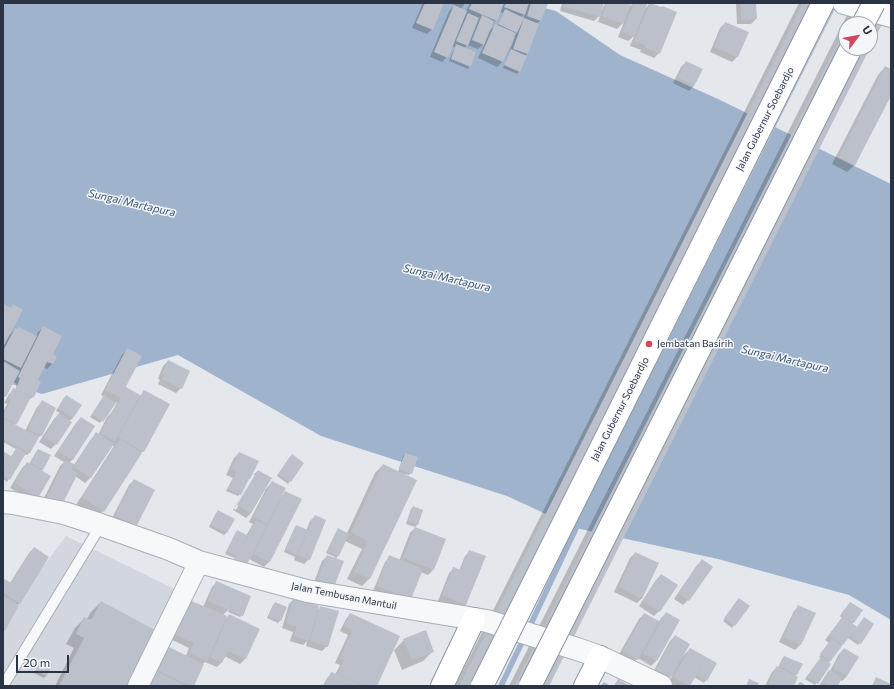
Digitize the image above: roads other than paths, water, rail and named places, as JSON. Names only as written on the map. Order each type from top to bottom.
[{"type":"highway","name":"Jalan Gubernur Soebardjo","points":[[482,686],[823,3]]},
{"type":"highway","points":[[867,16],[874,3]]},
{"type":"highway","points":[[530,686],[847,56]]},
{"type":"highway","points":[[442,686],[474,619]]},
{"type":"highway","points":[[585,686],[600,657]]},
{"type":"street","points":[[844,3],[891,16]]},
{"type":"street","name":"Jalan Tembusan Mantuil","points":[[3,502],[64,513],[169,549],[200,562],[307,591],[487,621],[600,657],[662,686]]},
{"type":"street","points":[[138,686],[200,562]]},
{"type":"lane","points":[[3,686],[101,525]]},
{"type":"water","name":"Sungai Martapura","points":[[3,3],[525,3],[556,11],[620,55],[718,99],[891,184],[891,620],[849,595],[718,559],[576,528],[507,496],[321,436],[178,355],[42,394],[3,381]]},
{"type":"waterway","points":[[528,630],[579,522]]},
{"type":"waterway","points":[[501,686],[524,638]]},
{"type":"place","name":"Jembatan Basirih","points":[[649,344]]}]
